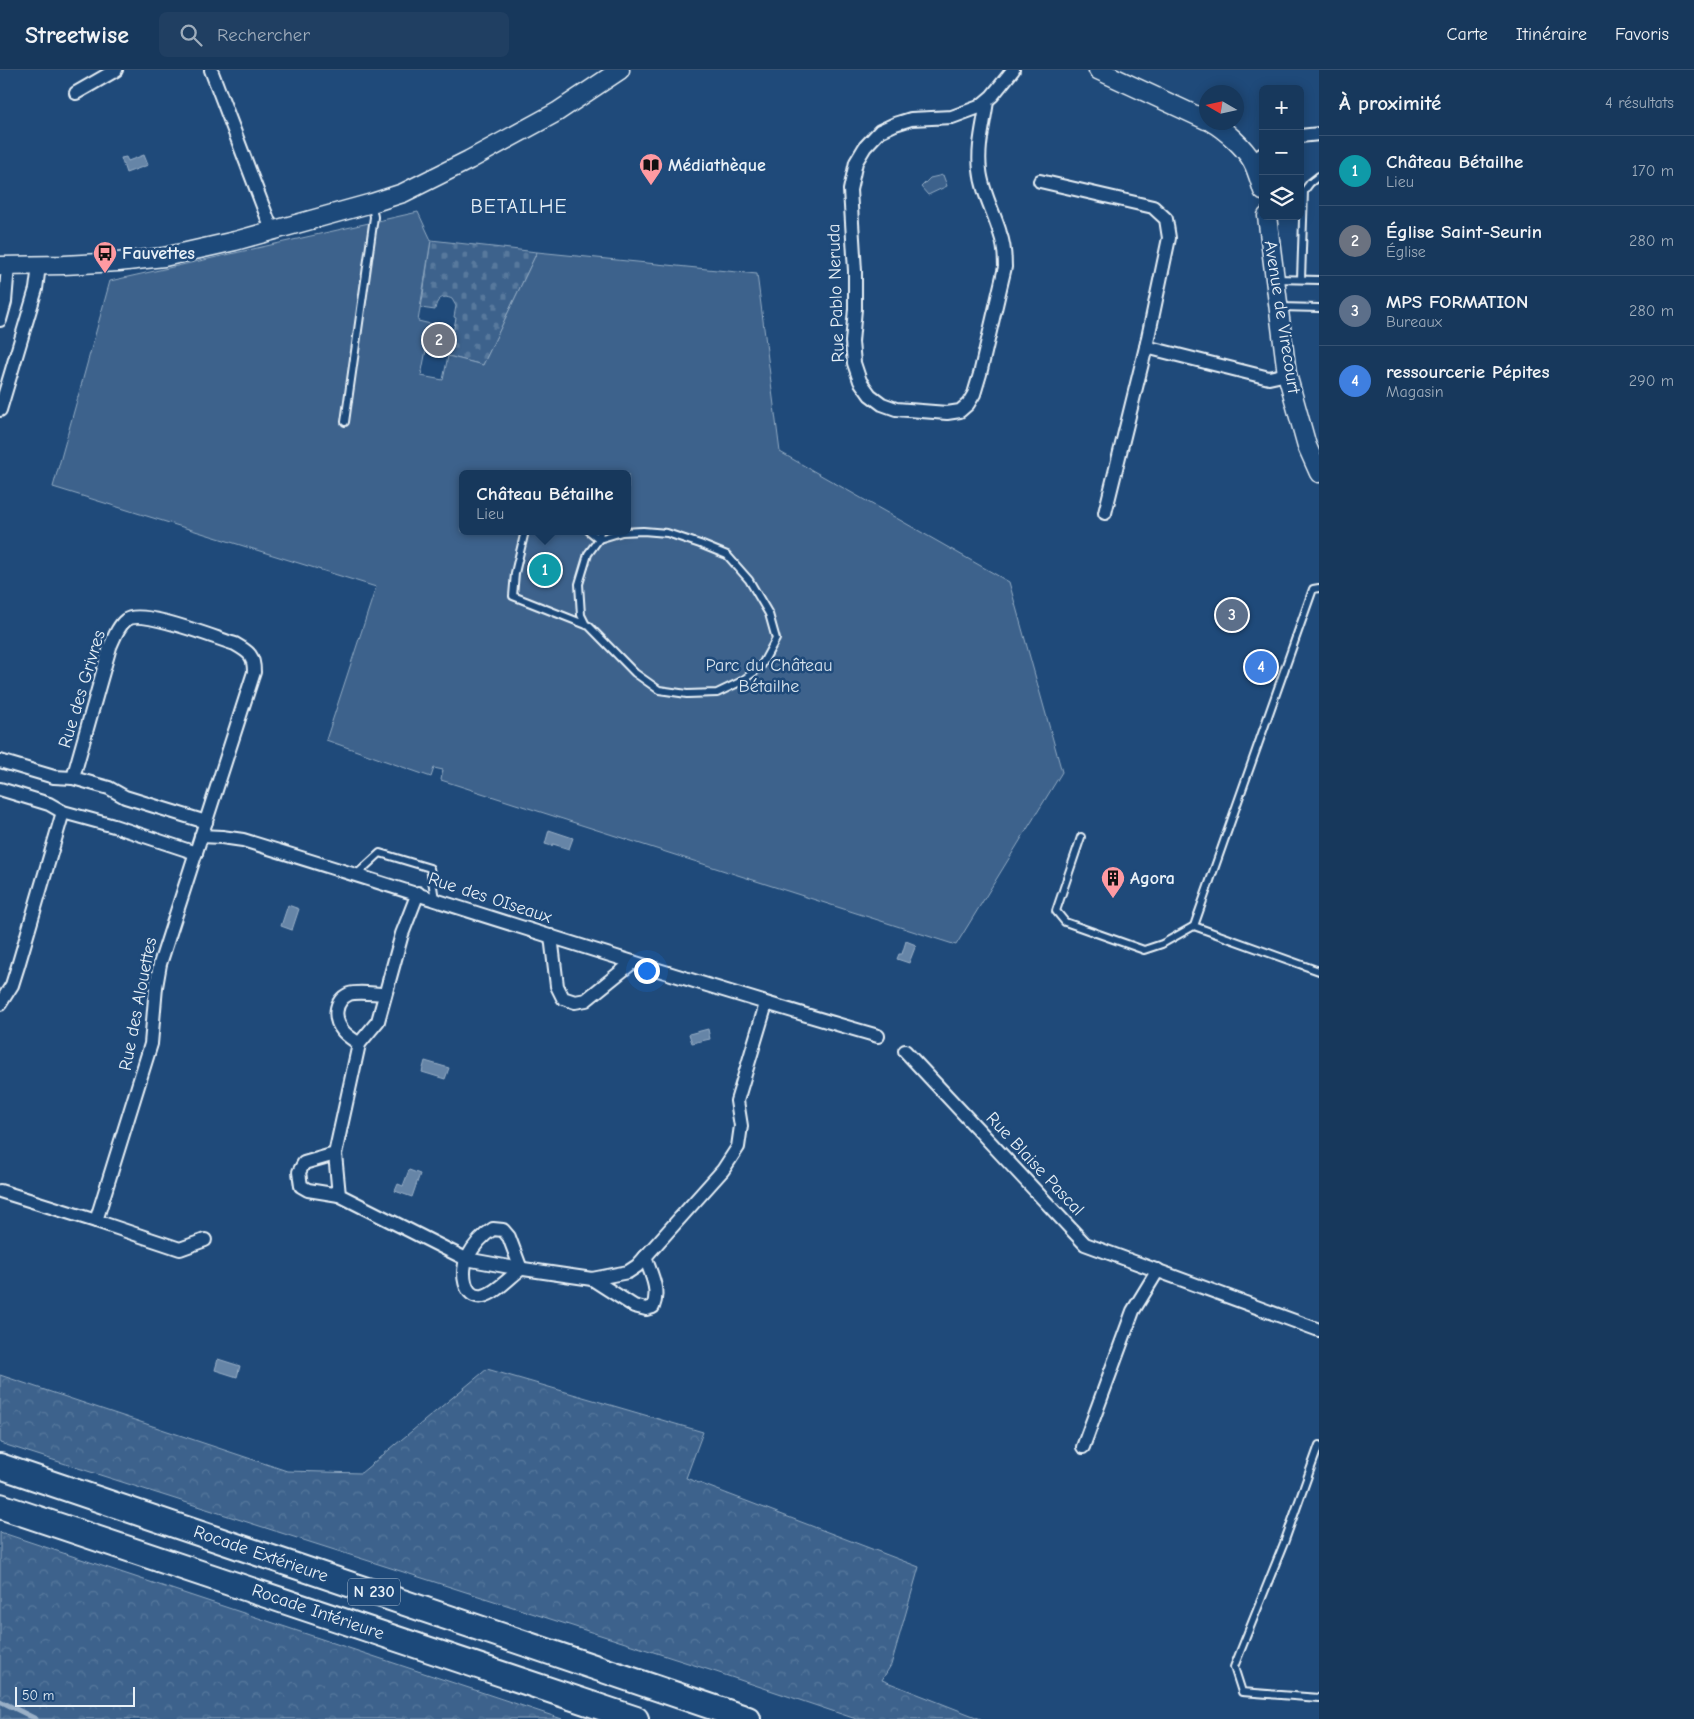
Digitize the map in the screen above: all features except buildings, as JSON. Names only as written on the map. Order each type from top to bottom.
[{"type":"highway","name":"Rocade Extérieure","points":[[0,1466],[748,1719]]},
{"type":"highway","name":"Rocade Intérieure","points":[[0,1506],[636,1719]]},
{"type":"street","points":[[76,94],[116,70]]},
{"type":"street","points":[[211,70],[272,230]]},
{"type":"street","points":[[0,320],[5,302],[4,266],[118,262],[164,257],[235,241],[372,203],[403,193],[469,160],[557,112],[620,70]]},
{"type":"street","name":"Rue Pablo Neruda","points":[[986,101],[980,148],[980,170],[982,183],[1001,234],[1005,268],[980,374],[974,394],[968,404],[960,411],[947,413],[896,410],[882,404],[870,395],[860,381],[854,363],[852,342],[855,309],[855,257],[850,190],[856,162],[865,147],[880,131],[895,124],[911,119],[952,117],[979,107],[1013,70]]},
{"type":"street","points":[[1098,70],[1199,117]]},
{"type":"street","points":[[1223,130],[1257,158],[1260,175]]},
{"type":"street","points":[[1304,136],[1319,134]]},
{"type":"street","points":[[1040,181],[1137,202],[1153,207],[1166,219],[1169,238],[1146,347],[1105,513]]},
{"type":"street","name":"Avenue de Virecourt","points":[[1268,220],[1287,374],[1308,446],[1319,473]]},
{"type":"street","points":[[0,410],[3,393],[36,289],[38,266]]},
{"type":"street","points":[[1146,347],[1269,378],[1287,374]]},
{"type":"street","name":"Rue des Grivres","points":[[73,778],[110,647],[117,630],[126,619],[141,616],[157,619],[235,644],[246,650],[254,660],[254,672],[206,822]]},
{"type":"street","points":[[0,760],[54,777],[73,778],[109,788],[125,797],[206,822]]},
{"type":"street","points":[[0,789],[48,804],[63,812],[196,852]]},
{"type":"street","points":[[0,1004],[12,985],[63,812]]},
{"type":"street","name":"Rue des Alouettes","points":[[96,1220],[151,1044],[160,964],[206,822]]},
{"type":"street","name":"Rue des OIseaux","points":[[201,836],[242,840],[418,893],[766,1004],[878,1036]]},
{"type":"street","points":[[339,1196],[335,1154],[359,1044],[378,1021],[402,934],[418,893]]},
{"type":"street","points":[[551,936],[557,986],[563,998],[569,1000],[576,1002],[586,1000],[632,962]]},
{"type":"street","points":[[359,1044],[343,1031],[338,1020],[336,1009],[340,1000],[350,994],[385,994]]},
{"type":"street","points":[[335,1154],[304,1163],[299,1172],[301,1186],[308,1190],[339,1196],[466,1259],[592,1279],[628,1272],[645,1258],[723,1170],[738,1146],[741,1126],[737,1101],[766,1004]]},
{"type":"street","name":"Rue Blaise Pascal","points":[[905,1051],[1085,1244],[1319,1330]]},
{"type":"street","points":[[0,1191],[96,1220],[180,1249],[205,1240]]},
{"type":"street","points":[[493,1229],[503,1230],[509,1237],[521,1269],[491,1293],[482,1297],[473,1295],[466,1288],[464,1276],[466,1259],[486,1234],[493,1229]]},
{"type":"street","points":[[592,1279],[634,1306],[646,1310],[653,1307],[657,1298],[656,1288],[645,1258]]},
{"type":"street","points":[[1083,1447],[1133,1311],[1158,1270]]},
{"type":"lane","points":[[1301,279],[1304,191],[1319,176]]},
{"type":"lane","points":[[345,422],[374,217],[372,203]]},
{"type":"lane","points":[[1275,280],[1319,280]]},
{"type":"lane","points":[[1279,307],[1319,308]]},
{"type":"lane","points":[[524,535],[515,573],[513,596],[586,625],[611,646],[635,673],[659,690],[687,694],[717,693],[740,682],[760,668],[776,639],[768,614],[749,580],[727,556],[700,544],[667,534],[631,532]]},
{"type":"lane","points":[[594,535],[599,539]]},
{"type":"lane","points":[[586,625],[581,615],[579,584],[588,554],[599,539],[600,535]]},
{"type":"lane","points":[[599,539],[612,535]]},
{"type":"lane","points":[[1081,837],[1056,911],[1065,922],[1144,950],[1162,944],[1194,926],[1313,589],[1319,588]]},
{"type":"lane","points":[[356,875],[380,853],[430,868],[435,899]]},
{"type":"lane","points":[[1194,926],[1319,971]]},
{"type":"lane","points":[[1319,1445],[1284,1543],[1234,1667],[1242,1692],[1319,1698]]},
{"type":"green space","points":[[943,175],[947,186],[928,195],[921,187],[930,178]]},
{"type":"green space","name":"Parc du Château Bétailhe","points":[[418,212],[431,240],[418,321],[431,324],[421,376],[443,380],[448,356],[483,365],[537,252],[757,274],[780,452],[1009,582],[1062,772],[956,945],[441,780],[443,770],[434,768],[431,777],[326,740],[376,587],[53,487],[110,281]]},
{"type":"green space","points":[[431,240],[537,252],[483,365],[448,356],[456,318],[454,317],[456,306],[452,299],[445,297],[440,299],[435,310],[421,308]]},
{"type":"green space","points":[[487,1369],[703,1432],[686,1478],[919,1567],[891,1665],[882,1680],[981,1719],[856,1719],[716,1672],[0,1443],[0,1375],[287,1471],[361,1473]]},
{"type":"green space","points":[[0,1532],[562,1719],[0,1719]]},
{"type":"shaded area","points":[[144,155],[148,165],[126,173],[121,158],[126,157],[128,161]]},
{"type":"shaded area","points":[[549,830],[573,838],[569,849],[553,844],[552,846],[545,844]]},
{"type":"shaded area","points":[[288,905],[299,909],[292,930],[281,926]]},
{"type":"shaded area","points":[[906,941],[916,945],[909,963],[897,959],[899,954],[902,954]]},
{"type":"shaded area","points":[[708,1029],[710,1039],[692,1043],[689,1034]]},
{"type":"shaded area","points":[[425,1061],[449,1068],[445,1079],[422,1072]]},
{"type":"shaded area","points":[[409,1170],[420,1174],[412,1197],[395,1191],[398,1184],[403,1186]]},
{"type":"shaded area","points":[[218,1359],[240,1366],[237,1377],[215,1370]]},
{"type":"waterway","points":[[0,1701],[36,1719]]},
{"type":"place","name":"Médiathèque","points":[[651,186]]},
{"type":"place","name":"Fauvettes","points":[[105,274]]},
{"type":"place","name":"Église Saint-Seurin","points":[[439,340]]},
{"type":"place","name":"Château Bétailhe","points":[[545,570]]},
{"type":"place","name":"MPS FORMATION","points":[[1232,615]]},
{"type":"place","name":"ressourcerie Pépites","points":[[1261,667]]},
{"type":"place","name":"Agora","points":[[1113,899]]},
{"type":"district","name":"BETAILHE","points":[[519,206]]}]
